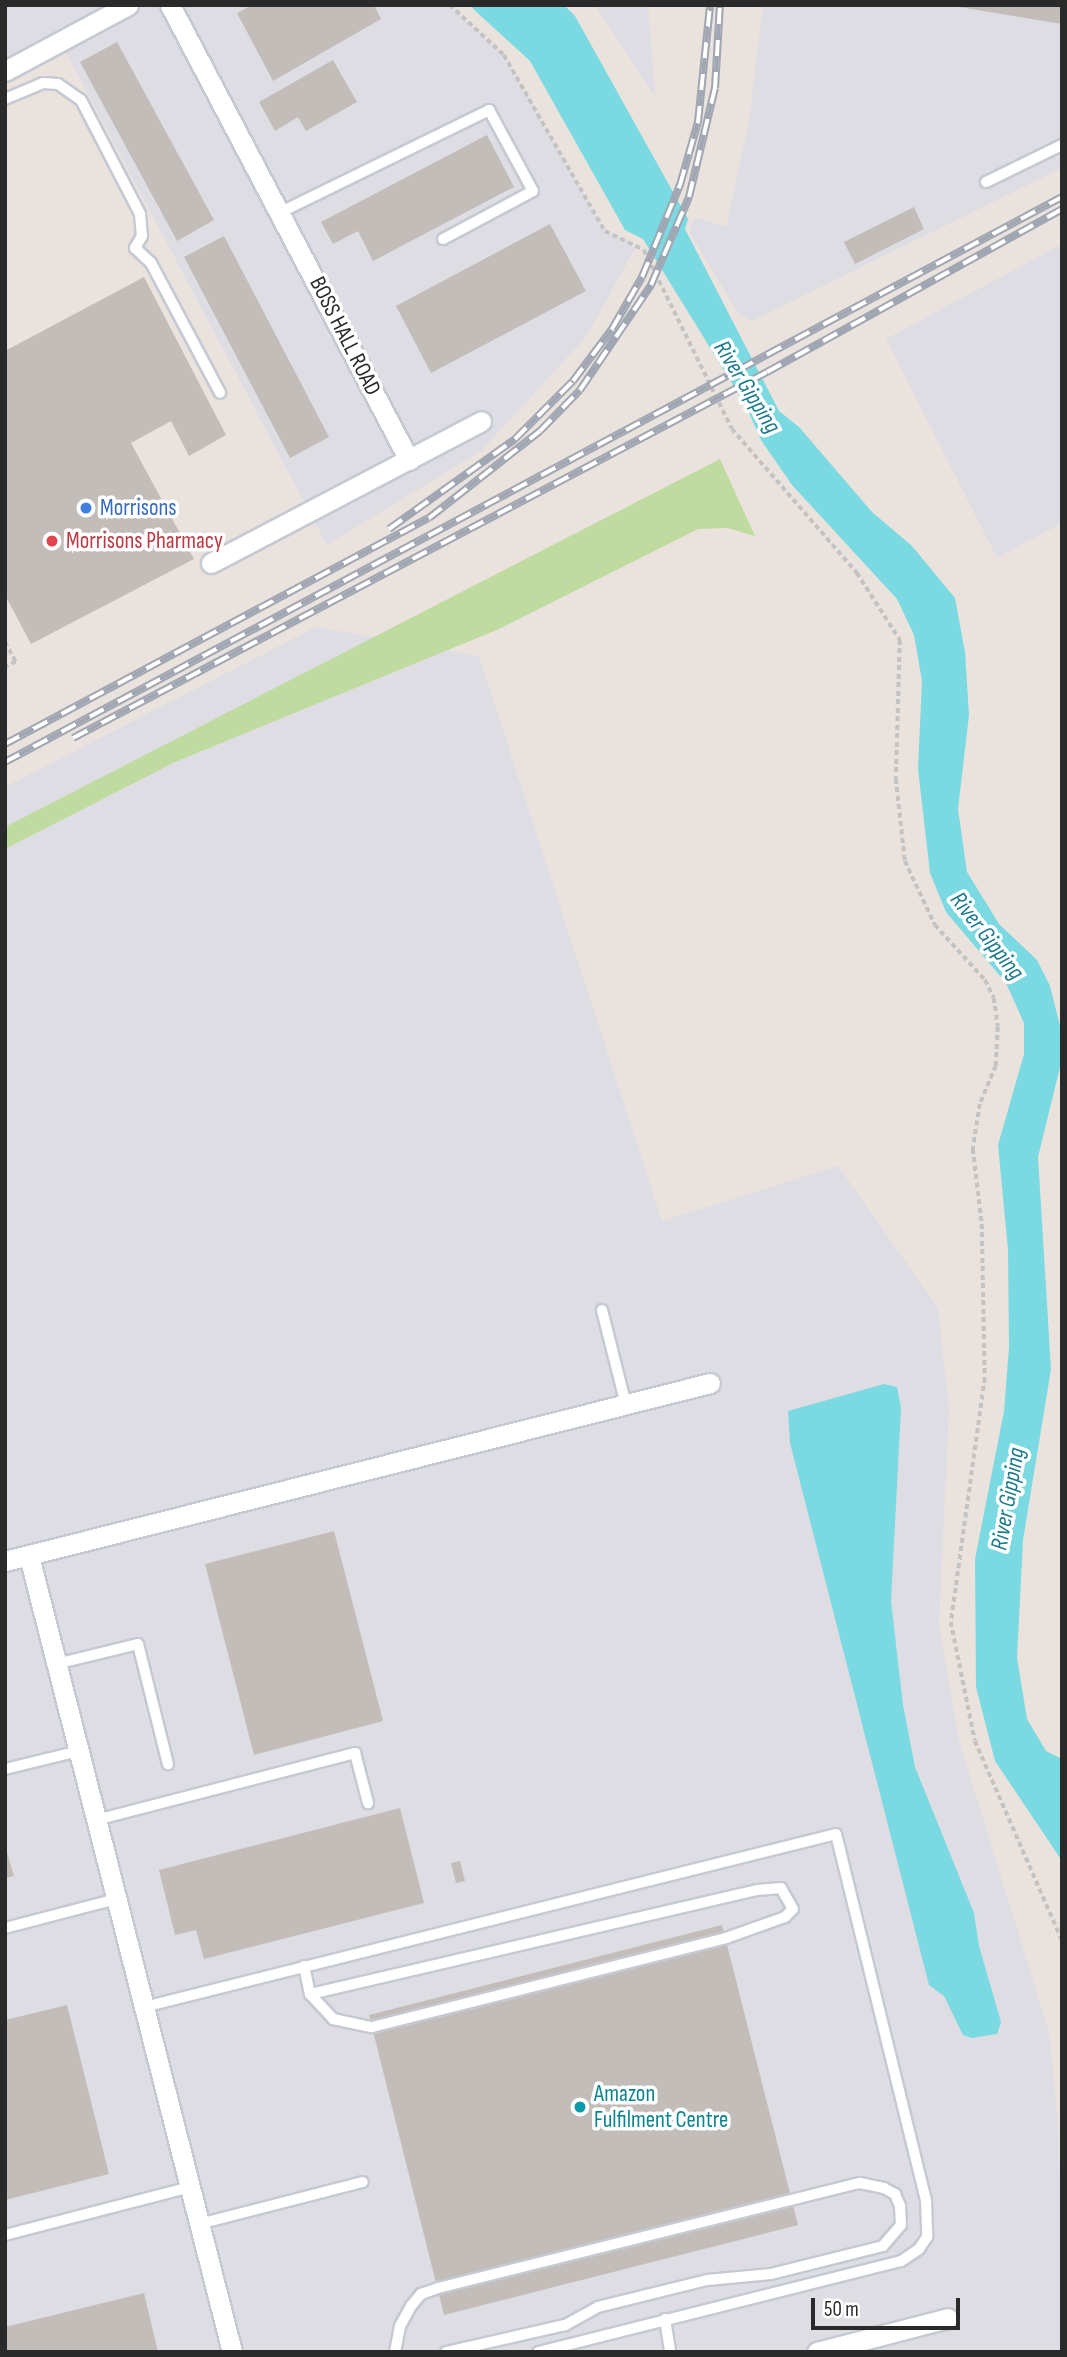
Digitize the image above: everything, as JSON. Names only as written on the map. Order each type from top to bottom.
[{"type":"street","points":[[5,71],[128,5]]},
{"type":"street","name":"BOSS HALL ROAD","points":[[170,5],[409,460]]},
{"type":"street","points":[[211,563],[481,421]]},
{"type":"street","points":[[5,1561],[710,1383]]},
{"type":"street","points":[[29,1556],[232,2352]]},
{"type":"street","points":[[817,2352],[948,2318]]},
{"type":"lane","points":[[5,99],[43,83],[58,84],[81,100],[139,214],[142,236],[135,248],[150,263],[220,393]]},
{"type":"lane","points":[[281,212],[489,110],[533,191],[443,239]]},
{"type":"lane","points":[[986,182],[1062,145]]},
{"type":"lane","points":[[602,1310],[626,1405]]},
{"type":"lane","points":[[57,1664],[138,1644],[168,1764]]},
{"type":"lane","points":[[5,1769],[79,1751]]},
{"type":"lane","points":[[96,1820],[355,1753],[368,1803]]},
{"type":"lane","points":[[144,2007],[836,1834],[926,2200],[927,2237],[919,2249],[901,2261],[538,2352]]},
{"type":"lane","points":[[304,1966],[310,1994],[332,2019],[372,2027],[726,1938],[785,1917],[793,1909],[781,1888],[757,1890],[310,1994]]},
{"type":"lane","points":[[5,1928],[116,1899]]},
{"type":"lane","points":[[199,2224],[363,2182]]},
{"type":"lane","points":[[395,2352],[400,2326],[411,2306],[421,2294],[438,2288],[860,2183],[884,2188],[895,2194],[900,2206],[901,2225],[883,2246],[771,2274],[707,2280],[598,2307],[565,2325],[446,2352]]},
{"type":"lane","points":[[5,2235],[190,2188]]},
{"type":"lane","points":[[665,2319],[670,2352]]},
{"type":"path","points":[[450,5],[504,55],[605,232],[644,250],[732,429],[857,573],[900,640],[896,779],[905,861],[935,925],[985,980],[994,998],[998,1027],[996,1066],[980,1104],[973,1149],[982,1224],[985,1378],[951,1622],[975,1741],[1062,1940]]},
{"type":"path","points":[[5,642],[16,662],[5,667]]},
{"type":"shaded area","points":[[5,5],[450,5],[504,55],[605,231],[637,245],[586,337],[481,451],[327,545],[61,43],[5,71]]},
{"type":"shaded area","points":[[595,5],[648,5],[655,97]]},
{"type":"shaded area","points":[[763,5],[1062,5],[1062,168],[752,321],[738,313],[689,231],[695,217],[726,227],[749,121]]},
{"type":"shaded area","points":[[1062,244],[1062,523],[997,558],[886,339]]},
{"type":"shaded area","points":[[316,627],[479,656],[662,1221],[838,1166],[938,1308],[949,1409],[939,1626],[960,1744],[1049,2032],[1059,2133],[1062,2352],[5,2352],[5,787]]},
{"type":"green space","points":[[720,459],[755,536],[727,528],[698,529],[499,629],[175,762],[5,849],[5,827]]},
{"type":"water","name":"River Gipping","points":[[469,5],[564,5],[575,16],[688,219],[685,229],[779,411],[799,427],[872,512],[912,546],[955,598],[965,652],[969,715],[958,809],[967,872],[999,924],[1037,960],[1050,986],[1062,1034],[1062,1059],[1038,1157],[1051,1369],[1023,1540],[1017,1658],[1027,1719],[1046,1751],[1062,1759],[1062,1861],[995,1761],[976,1687],[975,1559],[1004,1411],[1009,1347],[1008,1250],[998,1145],[1024,1054],[1024,1023],[1006,983],[946,912],[930,873],[918,769],[922,681],[914,635],[897,599],[792,485],[761,440],[746,406],[643,239],[625,230],[530,61]]},
{"type":"water","points":[[884,1384],[897,1387],[901,1408],[891,1601],[903,1705],[915,1767],[974,1913],[979,1946],[1001,2022],[997,2034],[972,2038],[963,2035],[944,1996],[929,1985],[790,1443],[788,1411]]},
{"type":"building","points":[[252,5],[374,5],[381,19],[273,81],[237,13]]},
{"type":"building","points":[[959,5],[1062,5],[1062,24],[959,7]]},
{"type":"building","points":[[117,42],[214,220],[177,241],[80,62]]},
{"type":"building","points":[[333,60],[357,102],[306,131],[298,117],[275,131],[259,102]]},
{"type":"building","points":[[487,135],[514,187],[373,261],[358,231],[333,244],[321,222]]},
{"type":"building","points":[[914,207],[924,229],[855,264],[844,242]]},
{"type":"building","points":[[550,224],[586,291],[431,373],[396,306]]},
{"type":"building","points":[[224,236],[329,437],[290,458],[184,257]]},
{"type":"building","name":"Morrisons","points":[[144,277],[226,435],[189,456],[171,421],[131,443],[194,559],[31,644],[5,595],[5,351]]},
{"type":"building","points":[[334,1531],[383,1721],[254,1755],[205,1564]]},
{"type":"building","points":[[400,1808],[424,1903],[204,1959],[196,1930],[175,1935],[159,1870]]},
{"type":"building","points":[[5,1846],[14,1876],[5,1878]]},
{"type":"building","points":[[460,1861],[465,1881],[456,1883],[451,1863]]},
{"type":"building","name":"Amazon Fulfilment Centre","points":[[722,1925],[798,2225],[444,2315],[369,2015]]},
{"type":"building","points":[[67,2005],[109,2174],[5,2200],[5,2020]]},
{"type":"building","points":[[144,2293],[158,2352],[5,2352],[5,2327]]},
{"type":"railway","points":[[389,529],[515,439],[573,381],[612,329],[642,277],[680,185],[698,122],[710,5]]},
{"type":"railway","points":[[5,744],[429,518],[540,431],[580,390],[651,285],[689,197],[715,88],[720,5]]},
{"type":"railway","points":[[5,762],[1062,197]]},
{"type":"railway","points":[[73,738],[767,372],[1062,209]]},
{"type":"place","name":"Morrisons","points":[[86,508]]},
{"type":"place","name":"Morrisons Pharmacy","points":[[52,541]]},
{"type":"place","name":"Amazon Fulfilment Centre","points":[[580,2107]]}]
